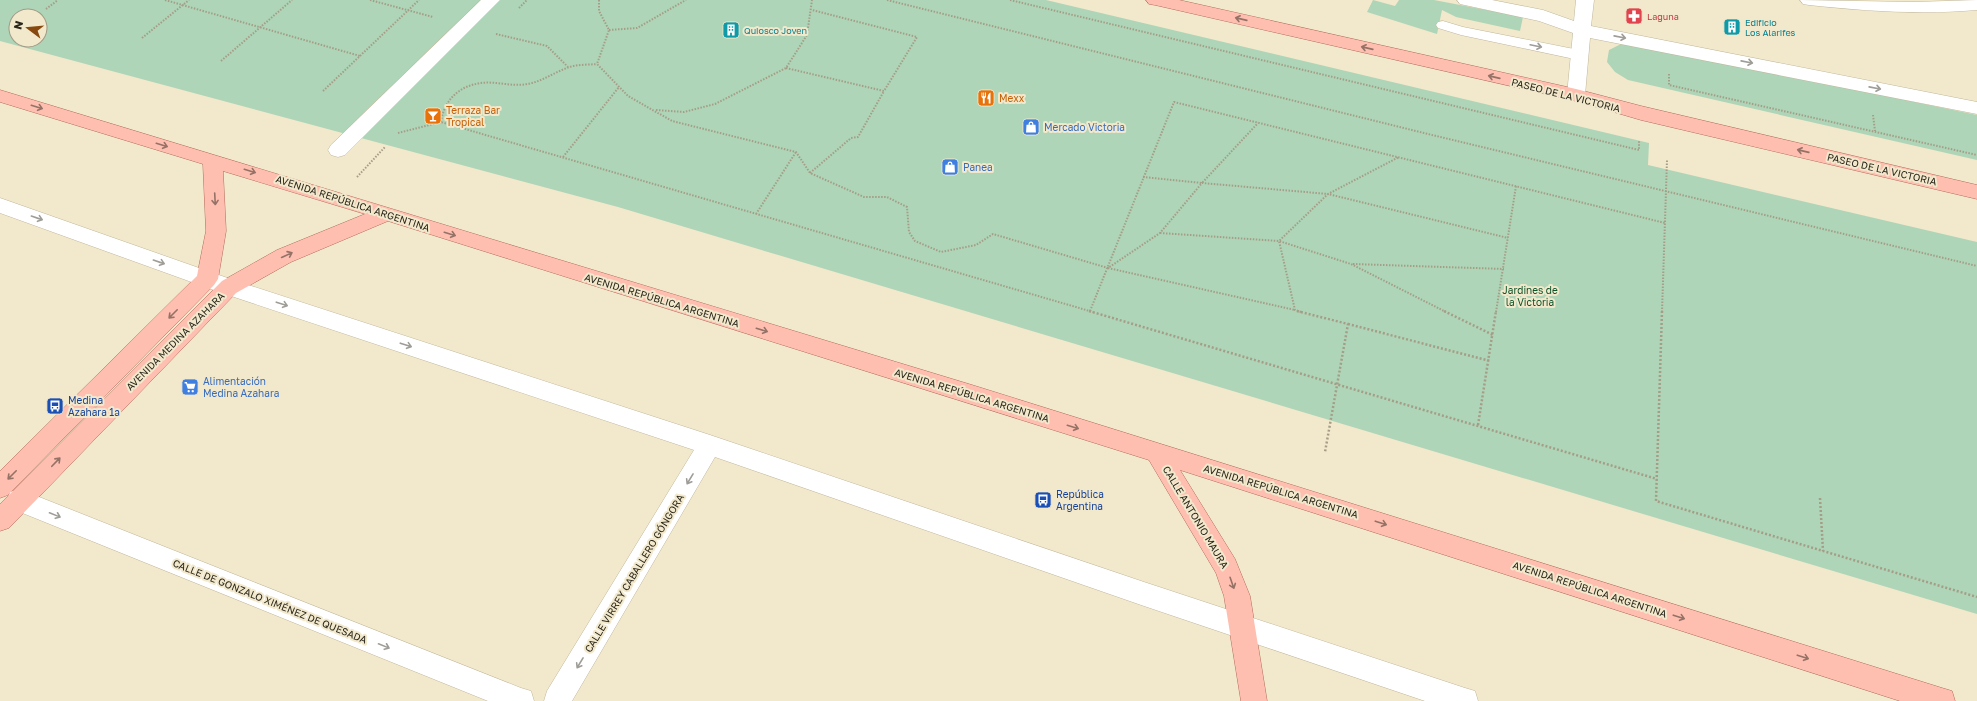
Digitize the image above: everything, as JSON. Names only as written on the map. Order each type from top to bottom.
[{"type":"main road","name":"PASEO DE LA VICTORIA","points":[[1155,0],[1576,95],[1641,113],[1977,192]]},
{"type":"main road","name":"AVENIDA REPÚBLICA ARGENTINA","points":[[0,96],[213,160],[1157,453],[1942,701]]},
{"type":"main road","points":[[207,279],[216,231],[213,160]]},
{"type":"main road","name":"AVENIDA MEDINA AZAHARA","points":[[9,494],[229,286],[284,256],[386,214]]},
{"type":"main road","name":"AVENIDA MEDINA AZAHARA","points":[[0,520],[9,494],[207,279]]},
{"type":"main road","name":"CALLE ANTONIO MAURA","points":[[1157,453],[1226,567],[1237,596],[1254,701]]},
{"type":"street","points":[[338,150],[379,108],[492,0]]},
{"type":"street","points":[[1466,0],[1543,16],[1581,30],[1977,108]]},
{"type":"street","points":[[1576,95],[1585,0]]},
{"type":"street","points":[[1809,0],[1879,6],[1942,7],[1977,5]]},
{"type":"street","points":[[0,206],[207,279],[710,446],[1144,594],[1465,701]]},
{"type":"street","name":"CALLE VIRREY CABALLERO GÓNGORA","points":[[557,701],[710,446]]},
{"type":"street","name":"CALLE DE GONZALO XIMÉNEZ DE QUESADA","points":[[9,494],[522,701]]},
{"type":"lane","points":[[1443,25],[1461,31],[1579,55]]},
{"type":"path","points":[[47,8],[58,0]]},
{"type":"path","points":[[165,0],[360,56]]},
{"type":"path","points":[[142,38],[189,0]]},
{"type":"path","points":[[221,61],[292,0]]},
{"type":"path","points":[[370,0],[465,26],[547,46],[568,67]]},
{"type":"path","points":[[323,91],[419,0]]},
{"type":"path","points":[[597,64],[609,30],[599,11],[599,0]]},
{"type":"path","points":[[609,30],[637,28],[686,0]]},
{"type":"path","points":[[655,110],[684,112],[715,104],[786,68],[807,35],[812,10],[812,0]]},
{"type":"path","points":[[887,0],[1666,192],[1977,266]]},
{"type":"path","points":[[1010,0],[1639,150]]},
{"type":"path","points":[[810,173],[852,138],[858,137],[917,37],[812,10]]},
{"type":"path","points":[[441,122],[443,109],[452,98],[460,90],[473,85],[482,83],[525,85],[534,83],[568,67],[597,64]]},
{"type":"path","points":[[597,64],[628,96],[672,121],[796,152],[810,173],[864,196],[887,197],[908,207],[909,232],[915,241],[941,252],[953,251],[976,245],[992,234],[1108,268],[1295,310],[1490,361]]},
{"type":"path","points":[[786,68],[884,91]]},
{"type":"path","points":[[1669,85],[1977,155]]},
{"type":"path","points":[[563,157],[619,87]]},
{"type":"path","points":[[1090,311],[1174,102],[1665,223]]},
{"type":"path","points":[[391,135],[441,122],[1338,383],[1657,479]]},
{"type":"path","points":[[1108,268],[1160,233],[1202,183],[1258,123]]},
{"type":"path","points":[[756,214],[796,152]]},
{"type":"path","points":[[1278,241],[1328,194],[1399,157]]},
{"type":"path","points":[[1667,160],[1656,501],[1977,597]]},
{"type":"path","points":[[1143,177],[1328,194],[1508,238]]},
{"type":"path","points":[[1478,425],[1490,361],[1516,186]]},
{"type":"path","points":[[1160,233],[1278,241],[1351,264],[1493,336]]},
{"type":"path","points":[[1278,241],[1295,310]]},
{"type":"path","points":[[1351,264],[1504,269]]},
{"type":"path","points":[[1325,452],[1348,324]]},
{"type":"path","points":[[1820,498],[1823,551]]},
{"type":"green space","name":"Jardines de la Victoria","points":[[0,0],[1046,0],[1649,143],[1648,165],[1977,242],[1977,614],[618,207],[26,48],[48,48],[48,8],[8,8],[8,43],[0,41]]},
{"type":"green space","points":[[1373,0],[1395,6],[1399,0],[1434,0],[1523,17],[1520,31],[1456,17],[1442,10],[1437,34],[1367,12]]},
{"type":"green space","points":[[1621,44],[1637,44],[1977,115],[1977,160],[1628,80],[1615,72],[1607,62],[1609,50]]},
{"type":"place","name":"Laguna","points":[[1634,16]]},
{"type":"place","name":"Edificio Los Alarifes","points":[[1732,27]]},
{"type":"place","name":"Quiosco Joven","points":[[731,30]]},
{"type":"place","name":"Mexx","points":[[986,98]]},
{"type":"place","name":"Terraza Bar Tropical","points":[[433,116]]},
{"type":"place","name":"Mercado Victoria","points":[[1031,127]]},
{"type":"place","name":"Panea","points":[[950,167]]},
{"type":"place","name":"Alimentación Medina Azahara","points":[[190,387]]},
{"type":"place","name":"Medina Azahara 1ª","points":[[55,406]]},
{"type":"place","name":"República Argentina","points":[[1043,500]]}]
